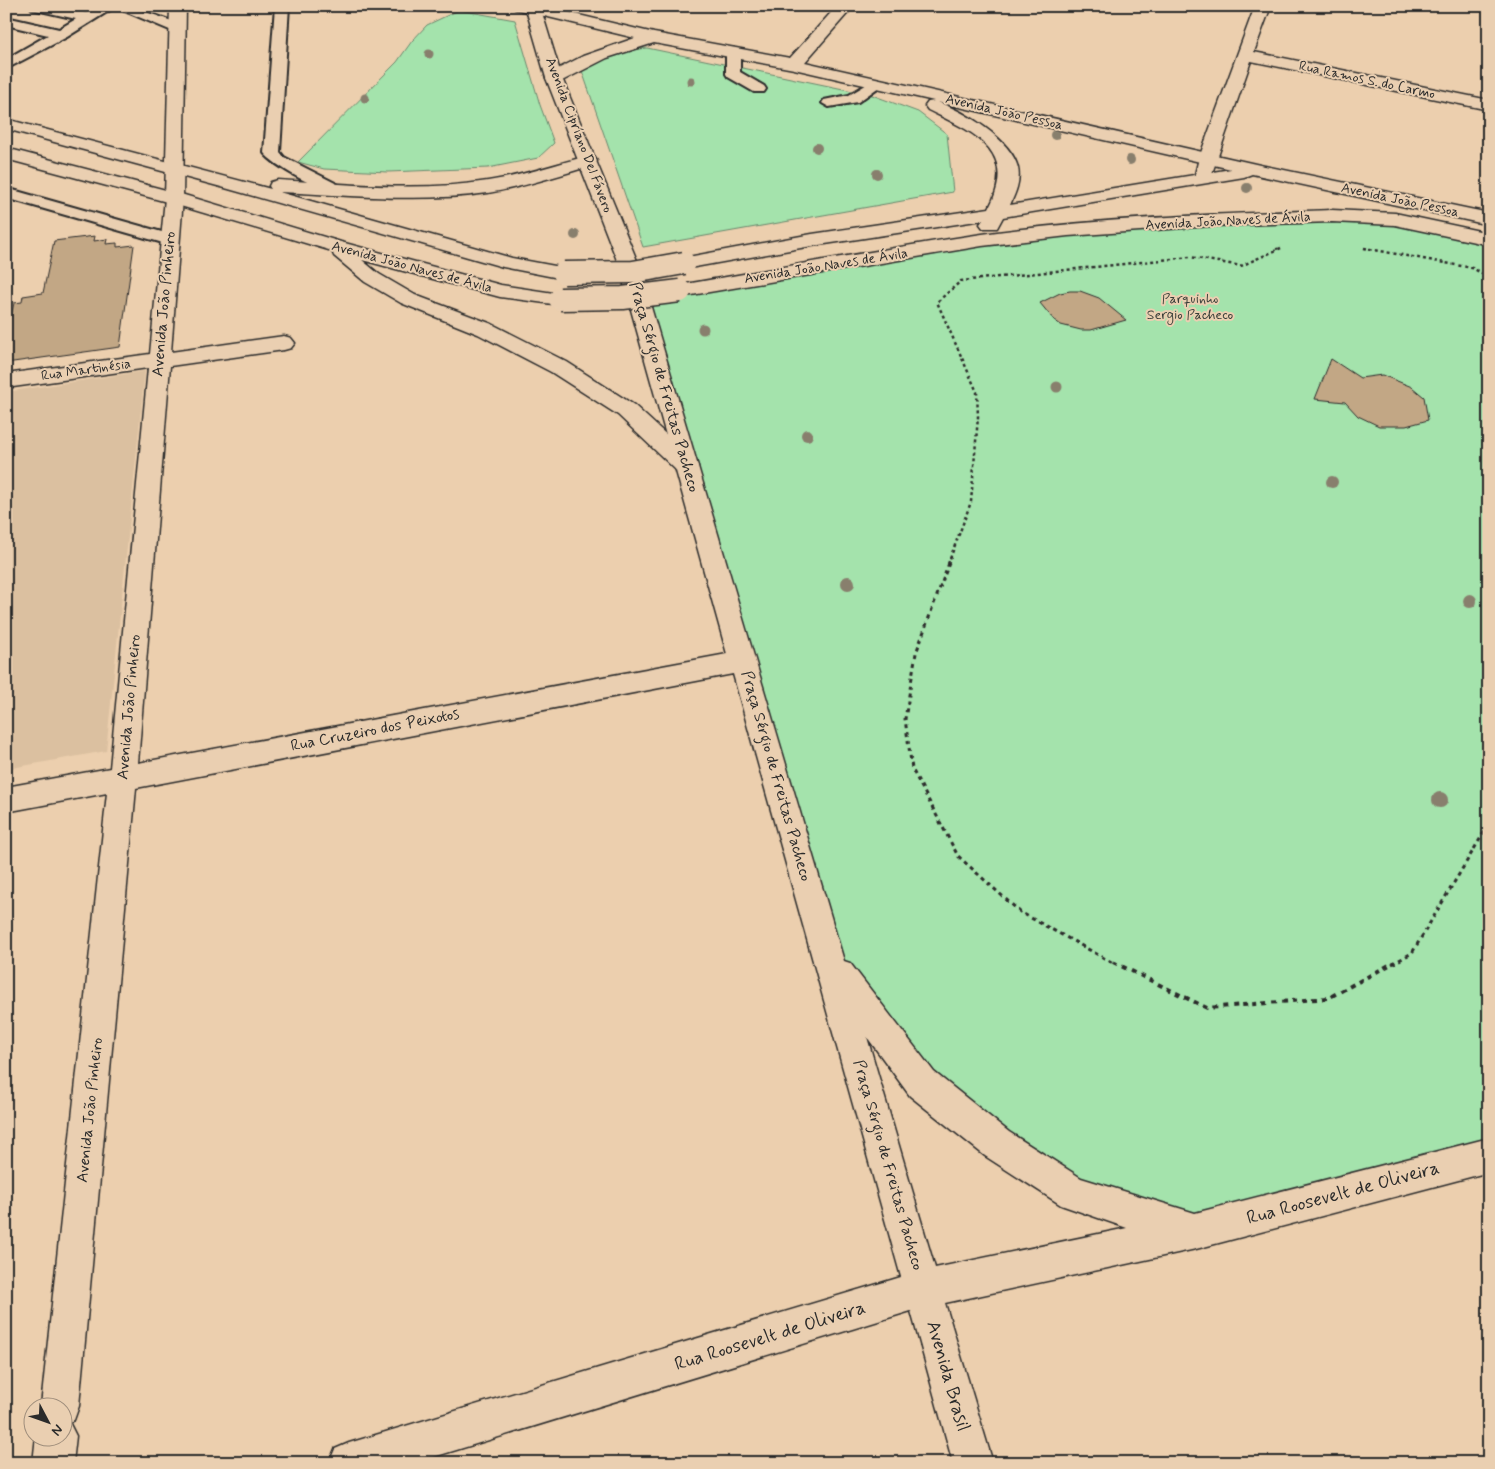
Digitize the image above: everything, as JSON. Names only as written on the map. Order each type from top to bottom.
[{"type":"street","name":"Avenida João Pinheiro","points":[[61,1396],[123,777],[174,198],[178,6]]},
{"type":"street","points":[[794,64],[846,6]]},
{"type":"street","points":[[1203,178],[1208,158],[1263,6]]},
{"type":"street","name":"Avenida João Pessoa","points":[[529,7],[654,38],[794,64],[874,84],[1489,219]]},
{"type":"street","name":"Avenida Cipríano Del Fávero","points":[[529,7],[554,78],[628,263]]},
{"type":"street","points":[[554,78],[575,64],[601,53],[654,38]]},
{"type":"street","name":"Rua Ramos S. do Carmo","points":[[1245,55],[1489,105]]},
{"type":"street","points":[[902,90],[963,120],[997,147],[1006,160],[1010,180],[997,212],[982,240]]},
{"type":"street","name":"Avenida João Naves de Ávila","points":[[6,124],[232,184],[510,263],[564,272],[633,272],[812,240],[1054,204],[1260,170]]},
{"type":"street","name":"Avenida João Naves de Ávila","points":[[6,153],[174,198],[334,246],[500,291],[560,299],[623,298],[680,291],[982,240],[1068,230],[1212,220],[1332,216],[1395,219],[1489,239]]},
{"type":"street","points":[[232,184],[335,189],[473,189],[532,177],[588,161]]},
{"type":"street","points":[[1054,204],[1068,230]]},
{"type":"street","points":[[334,246],[372,278],[408,299],[485,329],[559,368],[626,410],[686,466]]},
{"type":"street","name":"Praça Sérgio de Freitas Pacheco","points":[[628,263],[923,1289]]},
{"type":"street","name":"Rua Martinésia","points":[[6,381],[284,343]]},
{"type":"street","name":"Rua Cruzeiro dos Peixotos","points":[[6,800],[743,662]]},
{"type":"street","points":[[829,961],[922,1084],[997,1144],[1073,1194],[1196,1232]]},
{"type":"street","name":"Rua Roosevelt de Oliveira","points":[[349,1463],[923,1289],[1196,1232],[1489,1155]]},
{"type":"street","name":"Avenida Brasil","points":[[923,1289],[973,1463]]},
{"type":"street","points":[[53,1463],[55,1446]]},
{"type":"lane","points":[[37,6],[88,18]]},
{"type":"lane","points":[[6,65],[109,6]]},
{"type":"lane","points":[[121,6],[177,28]]},
{"type":"lane","points":[[282,6],[271,144],[272,153],[279,160],[335,189]]},
{"type":"lane","points":[[6,21],[62,34]]},
{"type":"lane","points":[[16,46],[34,50]]},
{"type":"lane","points":[[733,52],[733,74],[747,84],[760,89]]},
{"type":"lane","points":[[829,103],[852,99],[874,84]]},
{"type":"lane","points":[[6,193],[170,240]]},
{"type":"path","points":[[1290,247],[1272,250],[1254,262],[1241,266],[1190,257],[961,281],[938,302],[977,392],[978,417],[971,502],[916,653],[905,719],[912,769],[958,856],[1020,912],[1112,962],[1207,1008],[1328,998],[1412,953],[1489,824]]},
{"type":"path","points":[[1360,247],[1472,268],[1489,277]]},
{"type":"shaded area","points":[[145,371],[106,751],[6,769],[6,392]]},
{"type":"green space","points":[[459,10],[515,20],[540,105],[554,143],[538,158],[488,168],[388,172],[324,169],[298,162],[397,62],[412,41],[427,25]]},
{"type":"green space","points":[[647,48],[872,95],[918,112],[947,134],[953,192],[643,247],[580,65],[614,53]]},
{"type":"green space","name":"Parquinho Sergio Pacheco","points":[[1395,219],[1489,239],[1489,1155],[1196,1231],[997,1144],[829,961],[639,304],[1068,230]]},
{"type":"building","points":[[95,236],[94,241],[107,239],[106,244],[117,243],[117,247],[134,245],[120,347],[6,363],[6,337],[14,303],[22,302],[23,296],[43,293],[54,241]]},
{"type":"building","points":[[1080,291],[1099,298],[1126,320],[1091,330],[1081,330],[1061,325],[1054,320],[1040,303],[1060,293]]},
{"type":"building","points":[[1331,359],[1360,378],[1382,375],[1412,387],[1424,397],[1428,420],[1406,426],[1379,426],[1358,416],[1345,402],[1315,399]]}]
